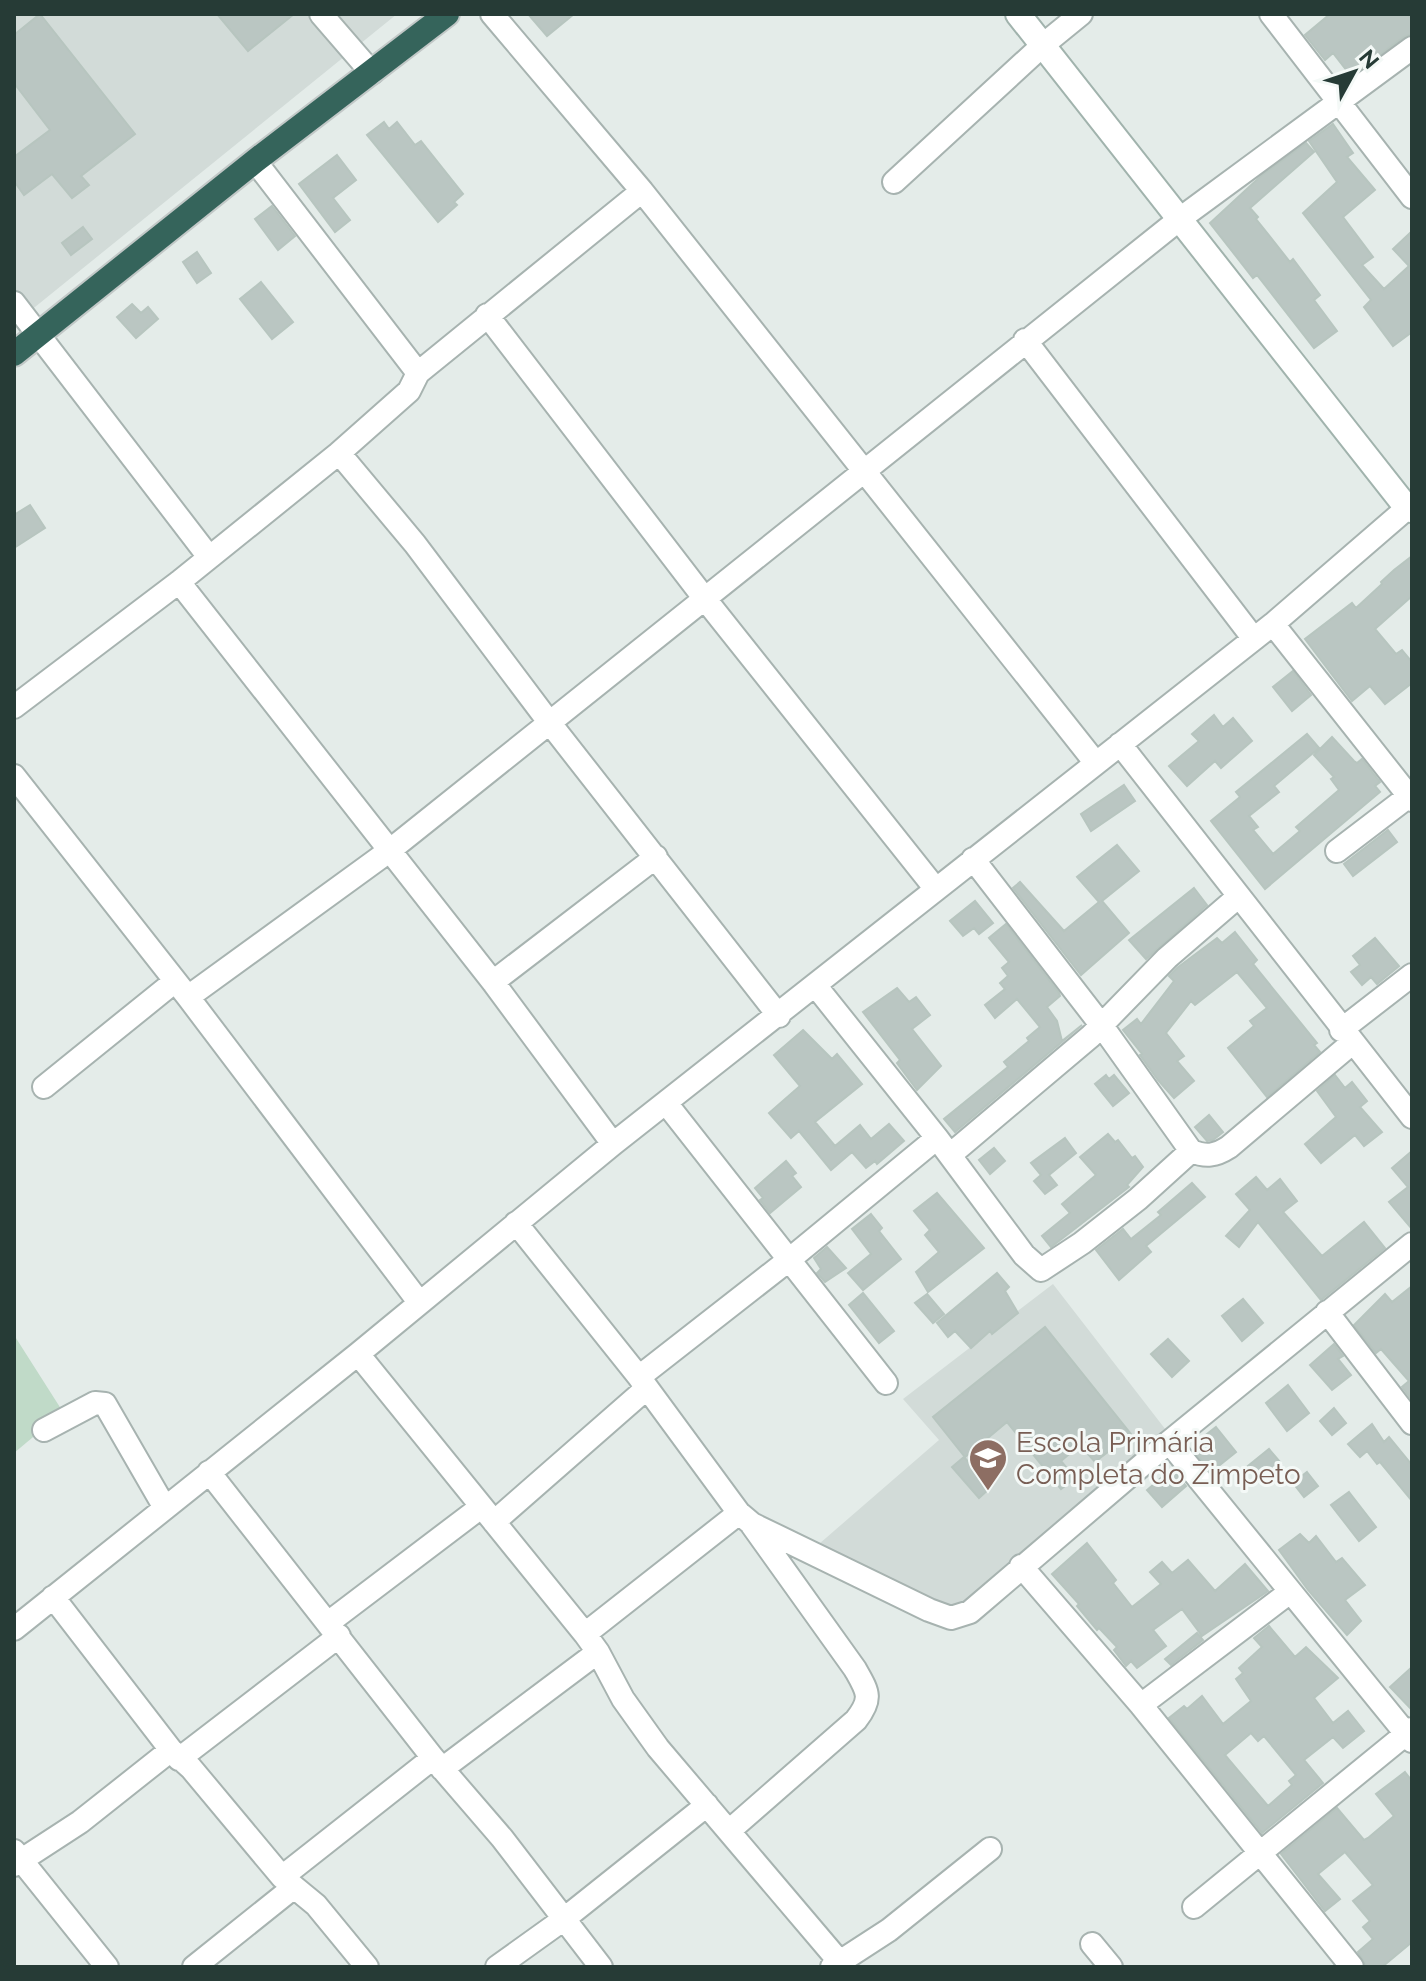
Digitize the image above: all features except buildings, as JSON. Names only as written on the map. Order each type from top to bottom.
[{"type":"highway","points":[[14,354],[255,161],[447,14]]},
{"type":"street","points":[[321,14],[372,73]]},
{"type":"street","points":[[492,14],[642,191],[1095,762]]},
{"type":"street","points":[[14,1629],[358,1354],[613,1144],[1273,624],[1410,507],[1018,14]]},
{"type":"street","points":[[894,182],[1081,14]]},
{"type":"street","points":[[1271,14],[1412,197]]},
{"type":"street","points":[[44,1087],[181,990],[389,851],[1025,340],[1181,218],[1412,48]]},
{"type":"street","points":[[255,161],[418,373]]},
{"type":"street","points":[[14,707],[179,582],[339,453],[409,391],[418,373],[642,191]]},
{"type":"street","points":[[14,303],[209,557]]},
{"type":"street","points":[[487,315],[705,599],[935,888]]},
{"type":"street","points":[[1025,340],[1254,639]]},
{"type":"street","points":[[339,453],[415,544],[549,722],[779,1016]]},
{"type":"street","points":[[179,582],[493,982],[613,1144]]},
{"type":"street","points":[[1273,624],[1404,770],[1411,798],[1337,851]]},
{"type":"street","points":[[1120,744],[1412,1117]]},
{"type":"street","points":[[14,776],[419,1302]]},
{"type":"street","points":[[493,982],[656,857]]},
{"type":"street","points":[[973,859],[1102,1026],[1191,1151],[1202,1155],[1217,1155],[1229,1147],[1412,975]]},
{"type":"street","points":[[107,1967],[17,1859],[80,1822],[175,1754],[487,1515],[790,1259],[1102,1026],[1132,991],[1239,896]]},
{"type":"street","points":[[815,985],[944,1146],[1024,1255],[1041,1270],[1093,1235],[1191,1151]]},
{"type":"street","points":[[666,1103],[886,1383]]},
{"type":"street","points":[[516,1223],[746,1519],[855,1669],[866,1689],[865,1708],[856,1720],[729,1831]]},
{"type":"street","points":[[746,1519],[929,1610],[951,1618],[970,1612],[1169,1442],[1412,1244]]},
{"type":"street","points":[[1327,1312],[1412,1423]]},
{"type":"street","points":[[358,1354],[592,1643],[623,1699],[658,1748],[839,1965],[889,1930],[990,1849]]},
{"type":"street","points":[[44,1430],[95,1403],[105,1404],[165,1508]]},
{"type":"street","points":[[1169,1442],[1410,1735],[1194,1907]]},
{"type":"street","points":[[209,1472],[438,1763],[502,1838],[601,1967]]},
{"type":"street","points":[[194,1967],[288,1882],[746,1519]]},
{"type":"street","points":[[1021,1566],[1141,1705],[1352,1967]]},
{"type":"street","points":[[1141,1705],[1290,1592]]},
{"type":"street","points":[[53,1597],[175,1754],[191,1768],[288,1882],[316,1905],[367,1967]]},
{"type":"street","points":[[497,1967],[564,1919],[707,1805]]},
{"type":"street","points":[[1092,1944],[1111,1967]]},
{"type":"shaded area","points":[[14,14],[397,14],[14,324]]},
{"type":"shaded area","name":"Escola Primária Completa do Zimpeto","points":[[1053,1284],[1169,1434],[950,1613],[819,1544],[939,1440],[903,1399]]},
{"type":"green space","points":[[14,1335],[63,1412],[14,1453]]},
{"type":"place","name":"Escola Primária Completa do Zimpeto","points":[[988,1492]]}]
